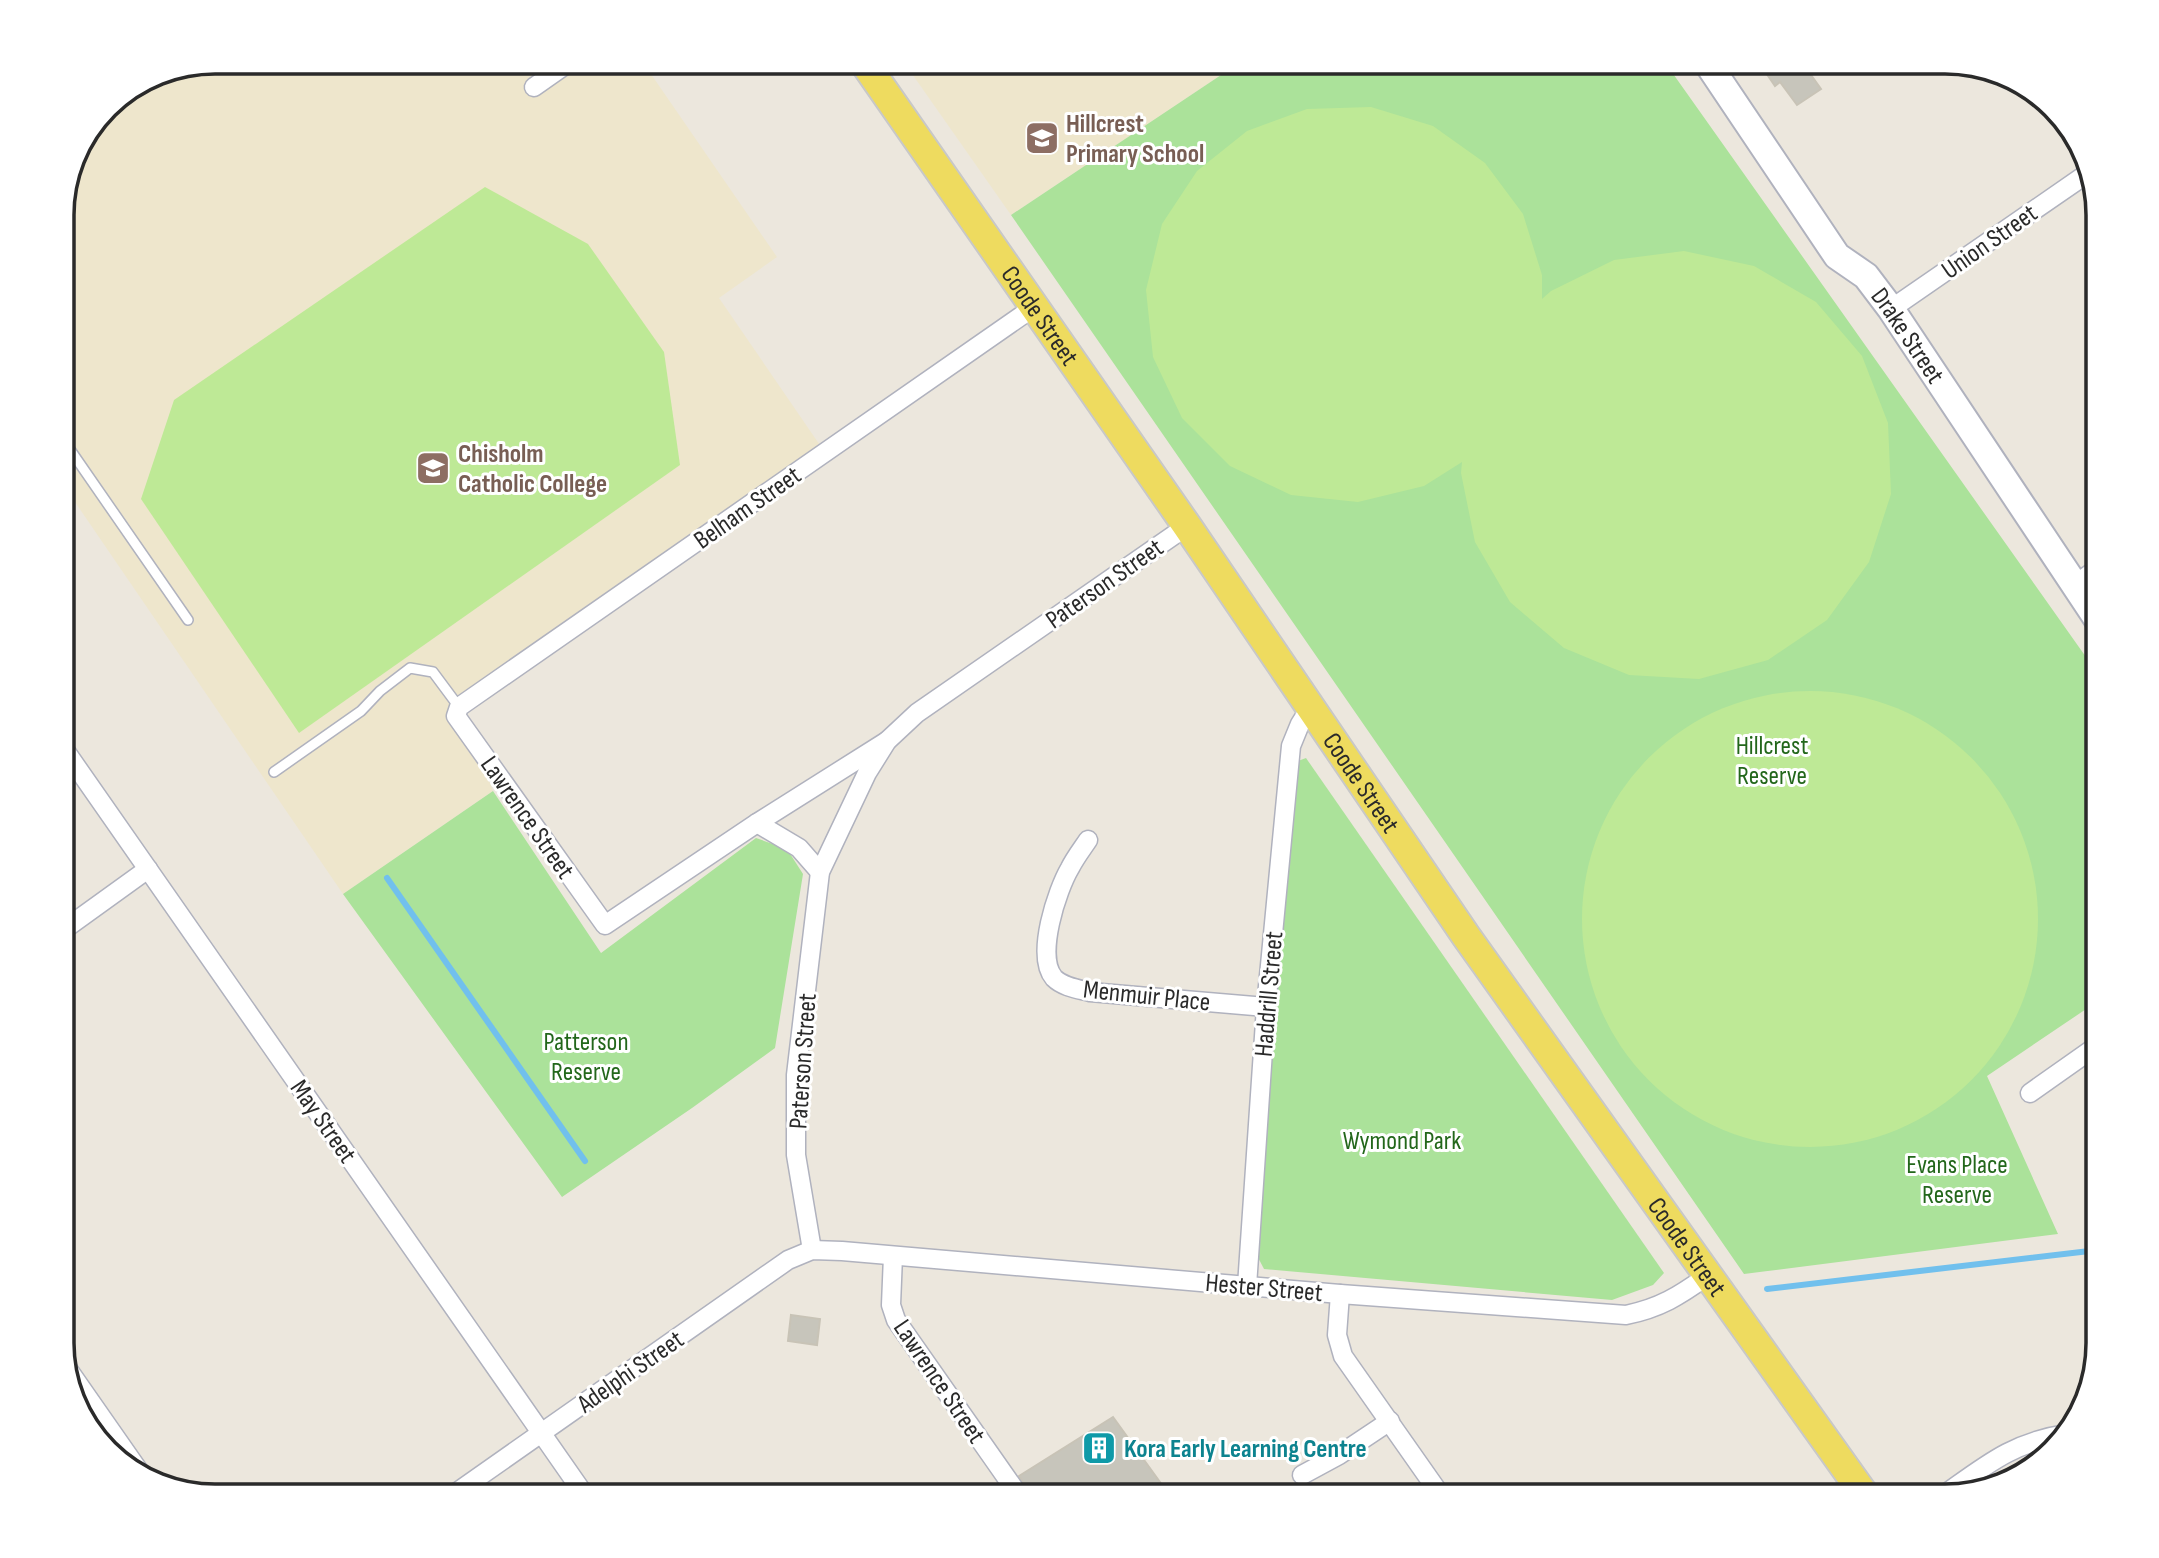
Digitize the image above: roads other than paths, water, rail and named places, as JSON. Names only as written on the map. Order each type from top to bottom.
[{"type":"main road","name":"Coode Street","points":[[872,74],[1187,526],[1458,925],[1857,1484]]},
{"type":"street","points":[[534,87],[552,74]]},
{"type":"street","name":"Drake Street","points":[[1715,74],[1837,256],[1866,276],[1891,309],[2086,600]]},
{"type":"street","name":"Union Street","points":[[1891,309],[2081,178]]},
{"type":"street","name":"Belham Street","points":[[459,707],[1034,307]]},
{"type":"street","name":"Paterson Street","points":[[604,925],[757,823],[887,741],[917,713],[1187,526]]},
{"type":"street","points":[[2076,584],[2086,577]]},
{"type":"street","name":"Lawrence Street","points":[[459,707],[456,716],[604,925]]},
{"type":"street","name":"Haddrill Street","points":[[1247,1286],[1266,1007],[1291,746],[1310,708]]},
{"type":"street","name":"Paterson Street","points":[[811,1250],[796,1155],[796,1075],[820,872],[867,773],[887,741]]},
{"type":"street","name":"May Street","points":[[74,763],[577,1484]]},
{"type":"street","points":[[757,823],[799,848],[820,872]]},
{"type":"street","name":"Menmuir Place","points":[[1088,840],[1069,870],[1050,919],[1047,959],[1053,977],[1064,985],[1090,992],[1266,1007]]},
{"type":"street","points":[[74,922],[148,869]]},
{"type":"street","points":[[2030,1093],[2086,1053]]},
{"type":"street","name":"Hester Street","points":[[811,1250],[1626,1315],[1650,1310],[1678,1297],[1707,1276]]},
{"type":"street","name":"Adelphi Street","points":[[469,1484],[788,1260],[811,1250]]},
{"type":"street","name":"Lawrence Street","points":[[893,1256],[890,1295],[896,1320],[1011,1484]]},
{"type":"street","points":[[1340,1293],[1336,1335],[1338,1345],[1433,1484]]},
{"type":"street","points":[[81,1387],[126,1453]]},
{"type":"street","points":[[1302,1475],[1390,1422]]},
{"type":"street","points":[[1962,1483],[2020,1445],[2050,1436]]},
{"type":"lane","points":[[74,455],[188,620]]},
{"type":"lane","points":[[274,772],[361,710],[410,668],[433,672],[459,707]]},
{"type":"waterway","points":[[387,878],[585,1161]]},
{"type":"waterway","points":[[1767,1289],[2086,1251]]},
{"type":"place","name":"Hillcrest Primary School","points":[[1042,138]]},
{"type":"place","name":"Chisholm Catholic College","points":[[433,468]]},
{"type":"place","name":"Kora Early Learning Centre","points":[[1099,1448]]},
{"type":"park label","name":"Hillcrest Reserve","points":[[1772,760]]},
{"type":"park label","name":"Patterson Reserve","points":[[586,1056]]},
{"type":"park label","name":"Wymond Park","points":[[1402,1140]]},
{"type":"park label","name":"Evans Place Reserve","points":[[1957,1179]]}]
